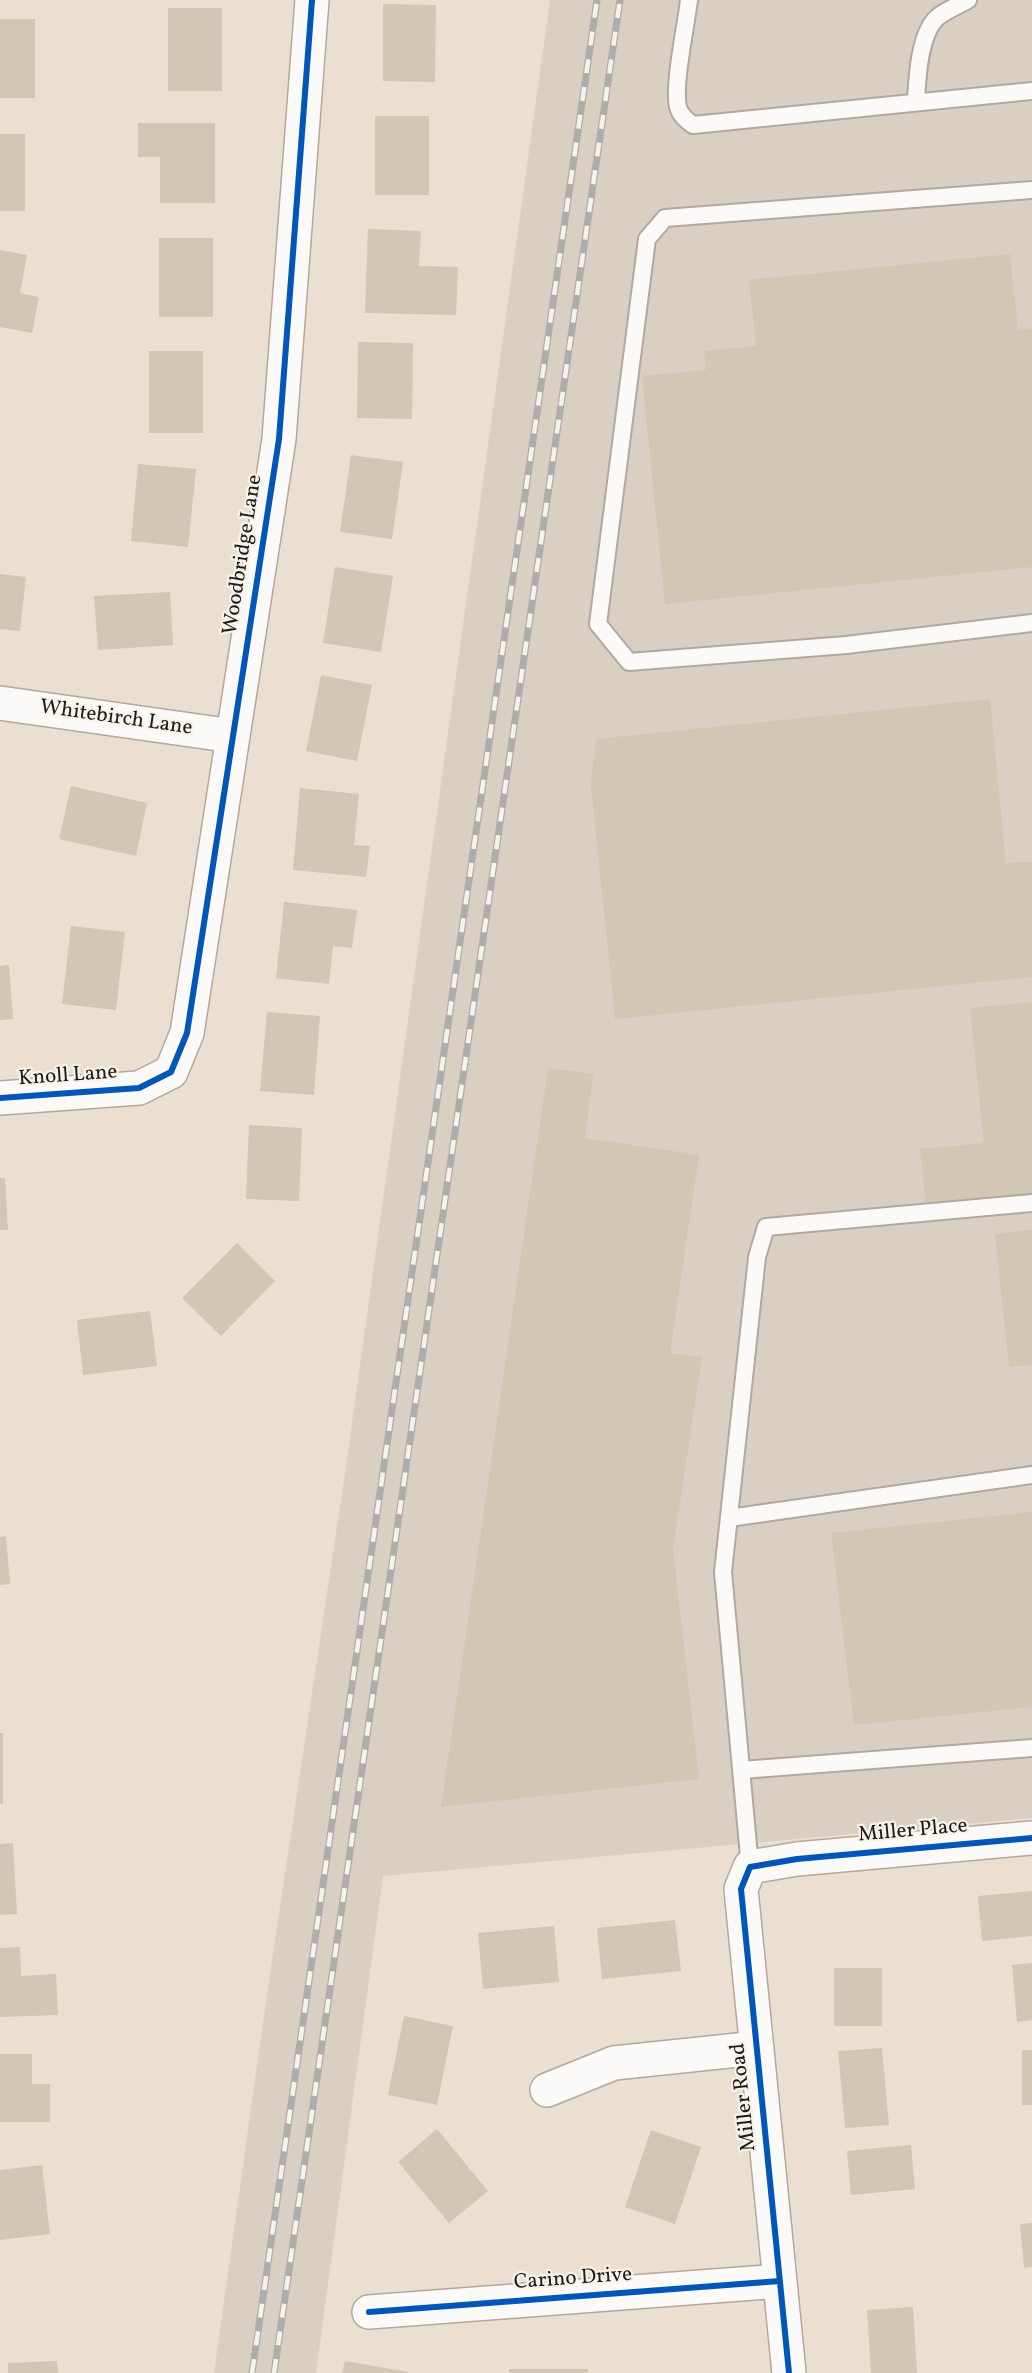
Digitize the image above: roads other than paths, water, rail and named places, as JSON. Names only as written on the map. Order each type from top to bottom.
[{"type":"street","name":"Woodbridge Lane","points":[[139,1088],[171,1072],[187,1033],[279,439],[312,0]]},
{"type":"street","name":"Whitebirch Lane","points":[[0,703],[233,736]]},
{"type":"street","name":"Knoll Lane","points":[[0,1098],[139,1088]]},
{"type":"street","name":"Miller Place","points":[[750,1867],[797,1859],[1032,1838]]},
{"type":"street","name":"Miller Road","points":[[750,1867],[741,1889],[789,2373]]},
{"type":"street","points":[[547,2090],[614,2063],[757,2048]]},
{"type":"street","name":"Carino Drive","points":[[369,2312],[780,2281]]},
{"type":"lane","points":[[689,0],[677,91],[678,109],[693,125],[1032,91]]},
{"type":"lane","points":[[916,102],[917,70],[928,32],[937,17],[968,0]]},
{"type":"lane","points":[[1032,190],[665,218],[647,239],[598,624],[629,662],[846,645],[1032,623]]},
{"type":"lane","points":[[750,1867],[723,1572],[758,1257],[765,1227],[1032,1203]]},
{"type":"lane","points":[[729,1518],[1032,1475]]},
{"type":"lane","points":[[741,1770],[1032,1748]]},
{"type":"railway","points":[[252,2373],[597,0]]},
{"type":"railway","points":[[274,2373],[620,0]]}]
